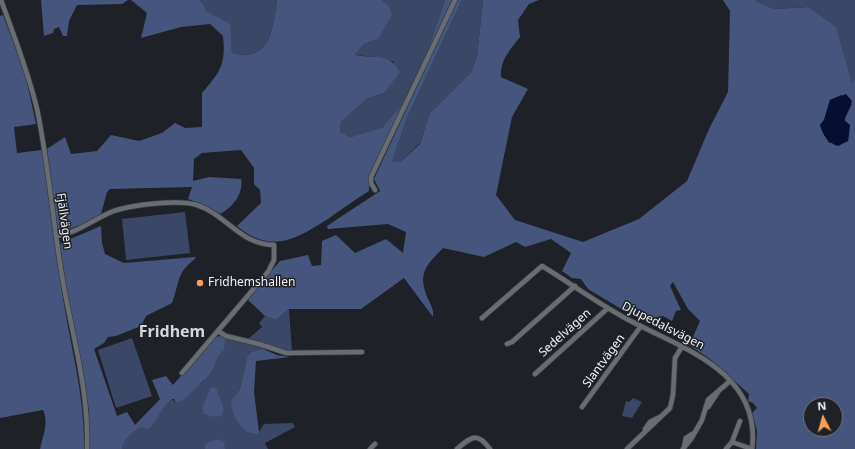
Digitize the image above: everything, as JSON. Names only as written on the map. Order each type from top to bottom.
[{"type":"street","name":"Fjällvägen","points":[[1,0],[19,48],[37,110],[56,236],[84,392],[87,423],[87,449]]},
{"type":"street","points":[[374,190],[371,183],[371,177],[455,0]]},
{"type":"street","points":[[56,236],[77,231],[116,210],[185,203],[209,210],[244,238],[253,242],[274,245],[274,260],[270,268],[182,373]]},
{"type":"street","name":"Djupedalsvägen","points":[[482,318],[542,266],[608,308],[641,326],[683,345],[708,360],[730,381],[742,398],[748,411],[752,429],[752,449]]},
{"type":"street","points":[[507,344],[512,342],[574,286]]},
{"type":"street","name":"Sedelvägen","points":[[535,374],[608,308]]},
{"type":"street","name":"Slantvägen","points":[[582,407],[641,326]]},
{"type":"street","points":[[218,331],[226,336],[286,353],[362,352]]},
{"type":"street","points":[[626,448],[672,404],[675,366],[679,360],[679,353],[683,345]]},
{"type":"street","points":[[683,449],[719,390],[730,381]]},
{"type":"street","points":[[726,449],[732,442],[740,421]]},
{"type":"street","points":[[457,449],[474,437],[481,439],[490,449]]},
{"type":"street","points":[[732,442],[752,449]]},
{"type":"street","points":[[370,449],[375,444]]},
{"type":"shaded area","points":[[41,0],[128,0],[122,4],[77,5],[69,21],[67,36],[63,36],[59,27],[54,29],[53,33],[44,36]]},
{"type":"shaded area","points":[[131,0],[199,0],[202,2],[206,11],[230,24],[232,53],[245,55],[254,53],[262,48],[267,41],[274,22],[277,0],[382,0],[388,5],[392,15],[378,39],[364,44],[355,55],[386,58],[395,65],[400,72],[384,93],[368,98],[340,123],[340,132],[351,137],[382,128],[407,99],[369,183],[369,191],[328,219],[294,238],[272,242],[261,240],[249,235],[237,226],[261,203],[260,190],[254,184],[254,168],[241,150],[202,153],[194,159],[193,181],[209,177],[241,179],[241,190],[236,200],[229,208],[220,214],[200,203],[188,199],[192,187],[110,189],[107,192],[101,214],[84,224],[60,232],[57,229],[47,149],[65,137],[71,154],[97,151],[111,135],[139,141],[162,133],[175,123],[185,128],[202,127],[202,93],[220,68],[224,54],[223,36],[210,24],[181,27],[141,38],[147,13]]},
{"type":"shaded area","points":[[199,0],[277,0],[274,22],[267,41],[262,48],[254,53],[245,55],[232,53],[228,34],[216,18],[205,11],[202,2]]},
{"type":"shaded area","points":[[382,0],[445,0],[422,68],[395,115],[383,127],[376,131],[351,137],[340,132],[340,123],[368,98],[384,93],[394,62],[379,57],[355,55],[364,44],[378,39],[388,5]]},
{"type":"shaded area","points":[[445,0],[452,0],[427,53]]},
{"type":"shaded area","points":[[457,0],[462,0],[407,118],[392,162],[400,162],[420,144],[429,114],[471,72],[477,56],[483,0],[539,0],[529,4],[518,20],[520,37],[506,56],[502,65],[501,77],[528,89],[512,117],[496,195],[515,220],[583,242],[639,219],[687,181],[709,129],[728,92],[730,11],[723,0],[756,0],[757,2],[775,9],[808,7],[836,27],[852,84],[855,78],[855,449],[756,449],[757,431],[752,413],[757,408],[753,403],[748,401],[749,394],[710,359],[685,342],[686,339],[691,341],[700,321],[688,309],[673,282],[670,286],[681,310],[676,311],[672,321],[663,316],[648,319],[623,310],[588,289],[581,279],[572,278],[562,271],[571,253],[551,239],[525,247],[516,242],[484,257],[443,248],[428,265],[423,276],[423,283],[432,308],[433,317],[404,278],[361,309],[289,309],[276,320],[265,316],[247,299],[280,261],[308,255],[312,266],[321,265],[322,241],[336,235],[355,253],[386,239],[403,253],[406,232],[388,224],[328,229],[327,226],[380,191],[374,179]],"holes":[[[841,95],[852,104],[845,118],[845,121],[850,125],[848,141],[829,143],[820,125],[824,120],[830,100]]]},
{"type":"shaded area","points":[[462,0],[483,0],[477,56],[471,72],[429,114],[420,143],[400,162],[392,162],[407,118]]},
{"type":"shaded area","points":[[756,0],[855,0],[855,78],[852,85],[808,7],[775,9],[757,2]]},
{"type":"shaded area","points":[[3,15],[25,73],[36,124],[14,127],[17,153],[42,150],[60,280],[80,392],[84,430],[84,449],[40,449],[45,424],[45,415],[43,410],[0,418],[0,16]]},
{"type":"shaded area","points":[[846,94],[852,101],[845,118],[845,121],[850,125],[848,141],[838,146],[831,143],[826,138],[820,125],[824,120],[830,100]]},
{"type":"shaded area","points":[[185,212],[190,253],[126,260],[122,219]]},
{"type":"shaded area","points":[[101,226],[102,243],[105,254],[124,263],[196,258],[185,268],[182,273],[172,303],[146,316],[141,326],[116,336],[108,337],[104,343],[94,349],[117,416],[127,412],[135,425],[160,399],[152,380],[166,376],[173,385],[215,337],[225,337],[224,350],[219,354],[212,371],[206,378],[180,402],[176,403],[174,399],[172,399],[165,406],[149,429],[141,427],[135,431],[126,439],[122,449],[89,449],[89,411],[68,300],[60,246],[61,243]]},
{"type":"shaded area","points":[[289,309],[292,352],[263,349],[247,357],[240,389],[231,400],[243,426],[252,433],[257,435],[264,424],[293,423],[295,427],[265,443],[268,449],[122,449],[123,443],[131,433],[154,416],[172,399],[176,403],[180,402],[202,383],[211,371],[225,334],[248,339],[262,327],[259,323],[265,316],[276,320]]},
{"type":"shaded area","points":[[132,338],[152,396],[116,408],[98,350]]},
{"type":"shaded area","points":[[263,349],[277,355],[290,357],[256,361],[254,392],[259,432],[257,435],[245,430],[238,422],[233,412],[231,400],[240,389],[247,357],[252,352]]},
{"type":"shaded area","points":[[211,387],[216,388],[223,406],[223,414],[221,416],[214,417],[204,414],[202,408]]},
{"type":"shaded area","points":[[633,398],[642,402],[632,418],[622,416],[626,401],[629,402]]},
{"type":"shaded area","points":[[218,439],[224,442],[225,449],[205,449],[205,444]]},
{"type":"place","name":"Fridhemshallen","points":[[200,283]]},
{"type":"district","name":"Fridhem","points":[[172,332]]}]
